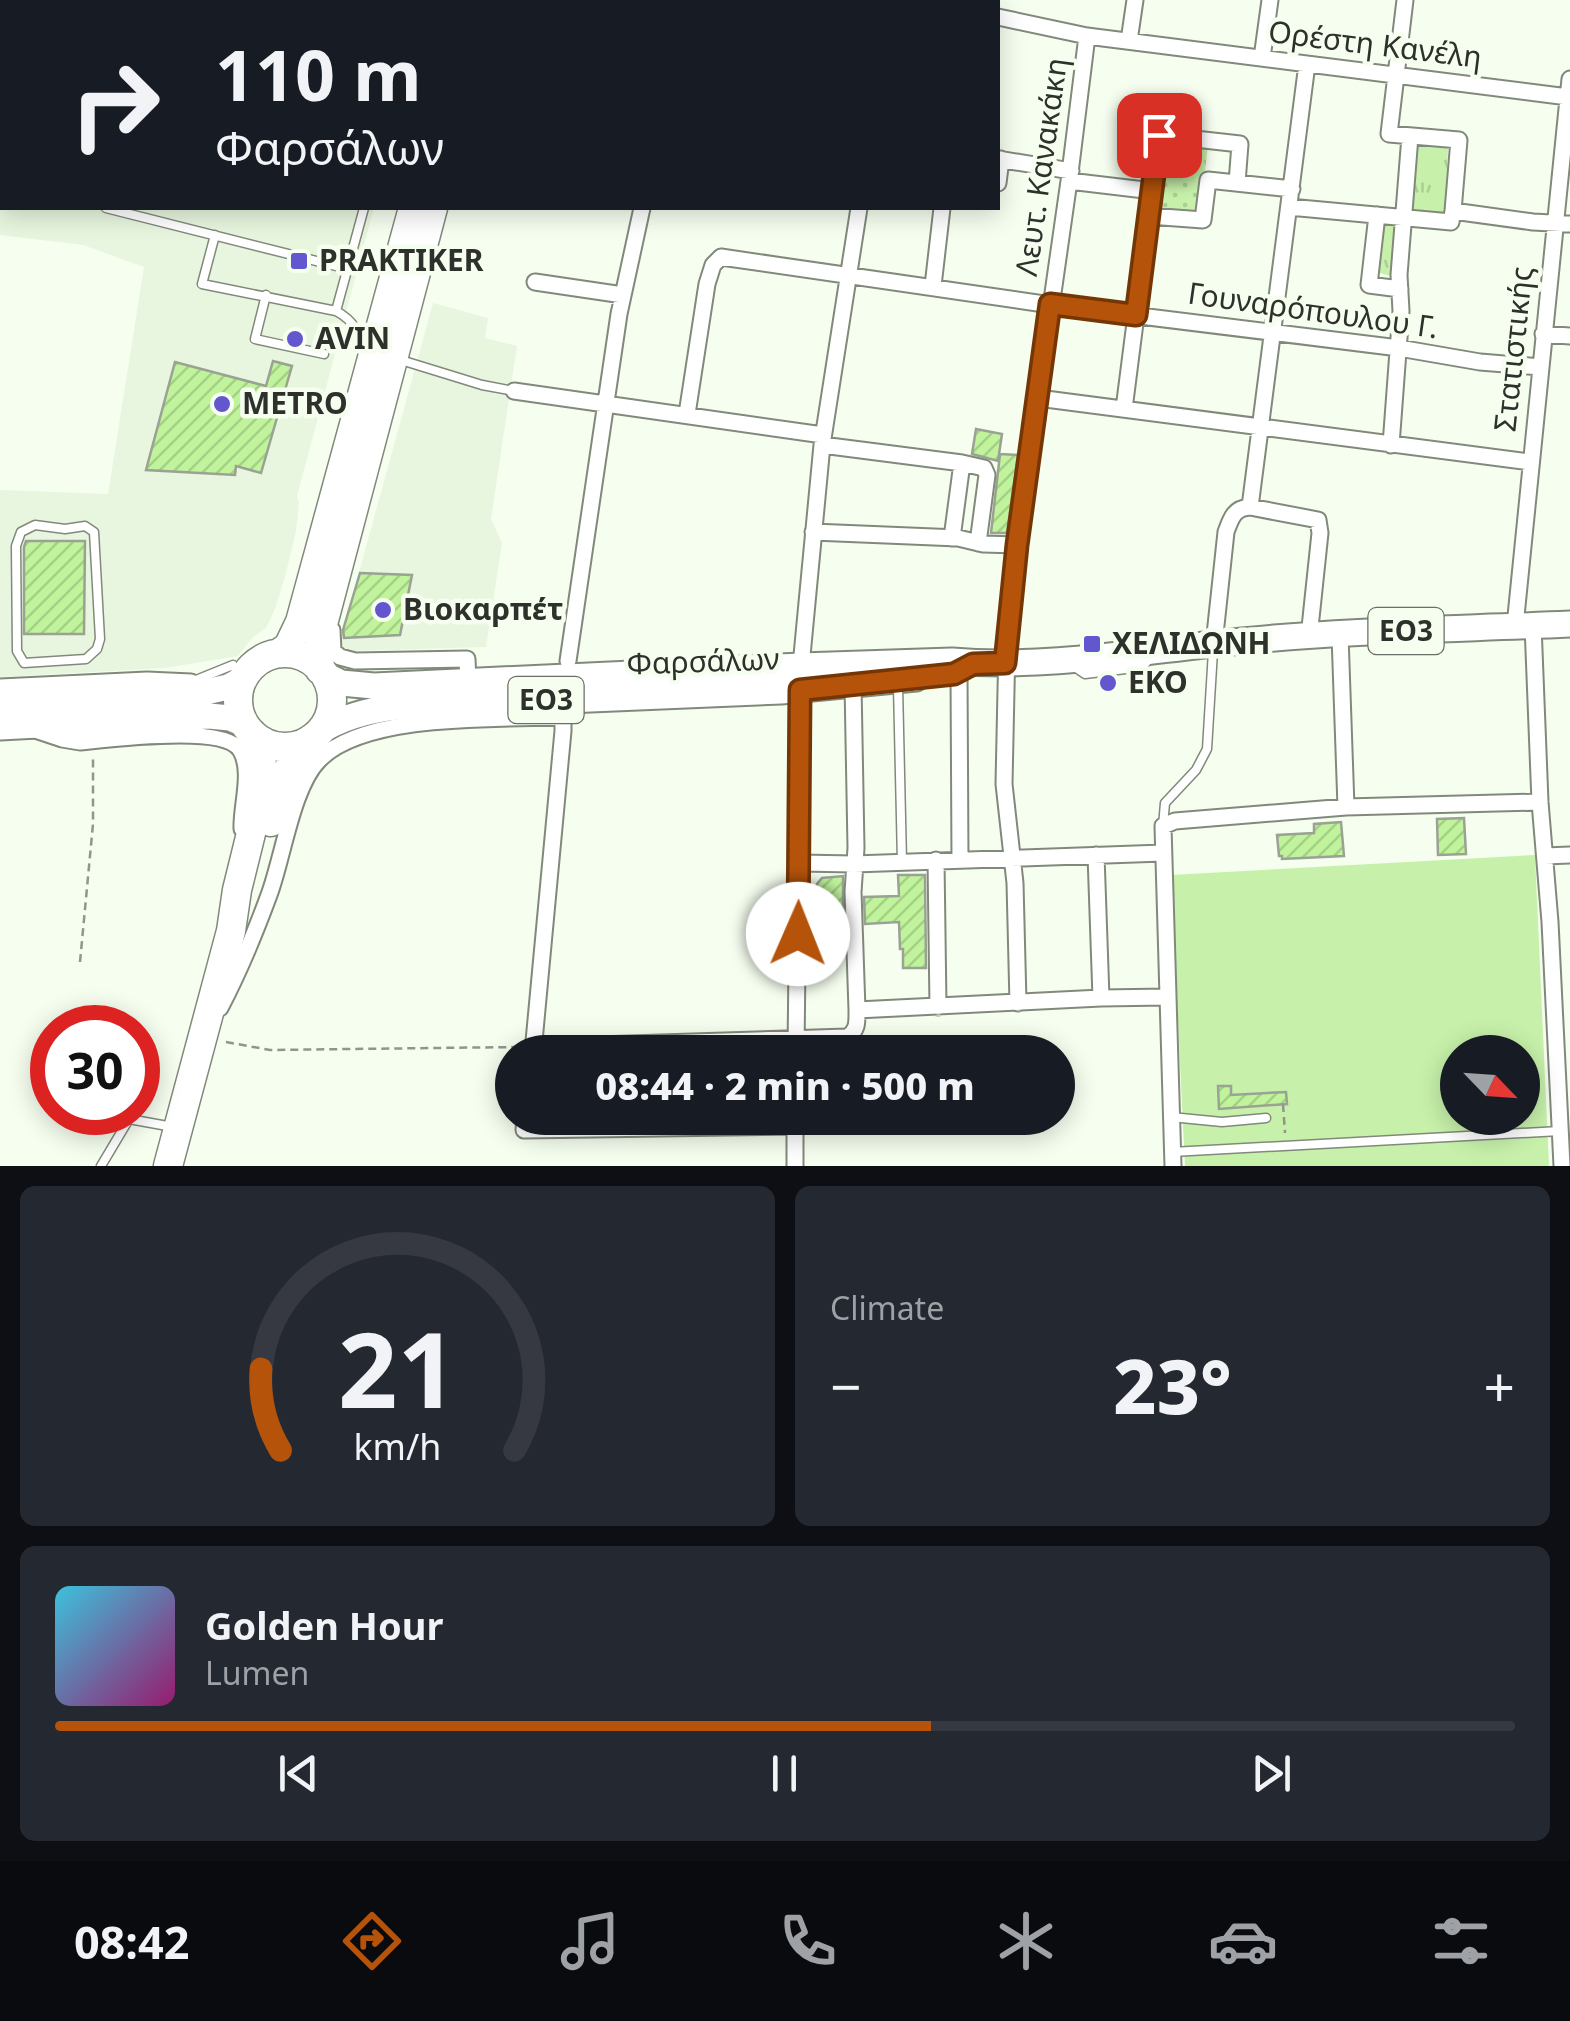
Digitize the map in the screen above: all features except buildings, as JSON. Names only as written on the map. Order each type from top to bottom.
[{"type":"highway","points":[[168,1166],[231,931],[246,832],[260,802],[262,756],[238,702],[238,672],[288,648],[300,622],[412,210]]},
{"type":"highway","points":[[231,931],[250,896],[286,772],[298,750],[326,722],[330,709],[320,640],[433,210]]},
{"type":"highway","name":"ΕΟ3","points":[[278,653],[304,657],[322,672]]},
{"type":"highway","name":"ΕΟ3","points":[[248,728],[268,744],[280,746],[294,746],[314,736]]},
{"type":"main road","name":"Φαρσάλων","points":[[322,672],[342,683],[374,686],[468,670],[800,678],[853,684],[1005,663],[1214,644],[1570,624]]},
{"type":"main road","name":"Φαρσάλων","points":[[314,736],[370,710],[563,708],[952,662],[966,669]]},
{"type":"main road","points":[[0,705],[228,687],[238,672]]},
{"type":"main road","name":"ΕΟ3","points":[[11,726],[209,716],[230,718],[248,728]]},
{"type":"street","points":[[1001,18],[1006,0]]},
{"type":"street","points":[[1130,41],[1135,0]]},
{"type":"street","points":[[1262,58],[1270,0]]},
{"type":"street","points":[[1289,207],[1450,222],[1460,140],[1389,134],[1405,0]]},
{"type":"street","name":"Ορέστη Κανέλη","points":[[1001,18],[1087,36],[1568,97]]},
{"type":"street","name":"Λευτ. Κανακάκη","points":[[1018,1002],[1016,893],[1004,784],[1005,663],[1017,545],[1087,36]]},
{"type":"street","points":[[1250,507],[1307,64]]},
{"type":"street","name":"Στατιστικής","points":[[1562,1166],[1563,1066],[1524,626],[1530,462],[1543,334],[1563,223],[1570,78]]},
{"type":"street","points":[[1124,410],[1159,135],[1240,144],[1237,183]]},
{"type":"street","points":[[1391,445],[1410,136]]},
{"type":"street","points":[[1000,159],[1152,191]]},
{"type":"street","points":[[1149,216],[1203,220],[1208,180],[1292,189]]},
{"type":"street","points":[[445,210],[336,591],[332,631],[334,650],[340,657],[468,670]]},
{"type":"street","points":[[568,661],[623,295],[642,210]]},
{"type":"street","points":[[796,1035],[800,678],[822,440],[858,210]]},
{"type":"street","points":[[933,286],[942,210]]},
{"type":"street","points":[[1453,211],[1563,223]]},
{"type":"street","points":[[1376,215],[1369,285],[1400,288]]},
{"type":"street","name":"Γουναρόπουλου Γ.","points":[[687,414],[707,284],[713,265],[722,257],[1480,362],[1540,367]]},
{"type":"street","points":[[535,282],[623,295]]},
{"type":"street","points":[[1543,334],[1570,336]]},
{"type":"street","points":[[514,391],[687,414],[982,466],[987,475],[978,543]]},
{"type":"street","points":[[1038,398],[1530,462]]},
{"type":"street","points":[[952,538],[962,463]]},
{"type":"street","points":[[1214,644],[1226,532],[1231,516],[1250,507],[1318,520],[1309,637]]},
{"type":"street","points":[[813,532],[1017,545]]},
{"type":"street","points":[[1340,635],[1346,807]]},
{"type":"street","points":[[960,860],[966,669]]},
{"type":"street","points":[[0,686],[147,680],[191,688]]},
{"type":"street","points":[[849,1035],[856,1028],[857,1010],[853,684]]},
{"type":"street","points":[[203,1036],[229,991],[262,914],[298,798],[319,760],[342,744],[383,730],[563,708],[534,1035]]},
{"type":"street","points":[[11,726],[70,741],[195,735],[232,742],[242,752],[245,766],[246,832]]},
{"type":"street","points":[[1173,1159],[1163,826],[1175,821],[1346,807],[1540,802]]},
{"type":"street","points":[[799,864],[1163,854]]},
{"type":"street","points":[[1096,855],[1101,998]]},
{"type":"street","points":[[1545,856],[1570,855]]},
{"type":"street","points":[[936,860],[938,1007]]},
{"type":"street","points":[[1550,922],[1570,922]]},
{"type":"street","points":[[857,1010],[1167,997]]},
{"type":"street","points":[[795,1166],[796,1135]]},
{"type":"lane","points":[[114,210],[348,269]]},
{"type":"lane","points":[[336,311],[363,210]]},
{"type":"lane","points":[[214,235],[202,284],[336,311],[354,325],[367,378]]},
{"type":"lane","points":[[266,295],[255,339],[324,354]]},
{"type":"lane","points":[[404,361],[514,391]]},
{"type":"lane","points":[[24,662],[79,661],[92,655],[100,639],[94,532],[85,526],[35,526],[17,538],[16,651],[24,662],[24,686]]},
{"type":"lane","points":[[1163,826],[1165,803],[1196,770],[1207,749],[1214,644]]},
{"type":"lane","points":[[65,662],[66,684]]},
{"type":"lane","points":[[898,680],[902,862]]},
{"type":"lane","points":[[1171,1117],[1222,1122],[1266,1118]]},
{"type":"lane","points":[[101,1166],[129,1119],[178,1128]]},
{"type":"lane","points":[[1173,1159],[1285,1146],[1560,1131]]},
{"type":"path","points":[[80,962],[94,824],[92,740]]},
{"type":"path","points":[[203,1036],[257,1050],[495,1050]]},
{"type":"path","points":[[1283,1104],[1285,1146]]},
{"type":"shaded area","points":[[0,210],[373,210],[297,496],[296,531],[285,577],[266,628],[238,656],[165,668],[0,677],[0,490],[108,494],[144,267],[83,245],[0,235]]},
{"type":"shaded area","points":[[433,303],[488,318],[485,338],[517,346],[491,519],[502,543],[486,647],[352,651],[343,647],[341,638]]},
{"type":"green space","points":[[1166,139],[1208,144],[1204,180],[1161,176]]},
{"type":"green space","points":[[1419,144],[1446,146],[1448,150],[1442,214],[1410,209]]},
{"type":"green space","points":[[1161,176],[1204,180],[1200,215],[1157,211]]},
{"type":"green space","points":[[1383,223],[1396,223],[1390,276],[1377,272]]},
{"type":"green space","points":[[1535,855],[1549,1166],[1185,1166],[1171,875]]},
{"type":"place","name":"PRAKTIKER","points":[[299,261]]},
{"type":"place","name":"AVIN","points":[[295,339]]},
{"type":"place","name":"METRO","points":[[222,404]]},
{"type":"place","name":"Βιοκαρπέτ","points":[[383,610]]},
{"type":"place","name":"ΧΕΛΙΔΩΝΗ","points":[[1092,644]]},
{"type":"place","name":"EKO","points":[[1108,683]]},
{"type":"route","points":[[798,934],[800,690],[954,674],[973,664],[1005,663],[1050,304],[1136,315],[1159,135]]}]
